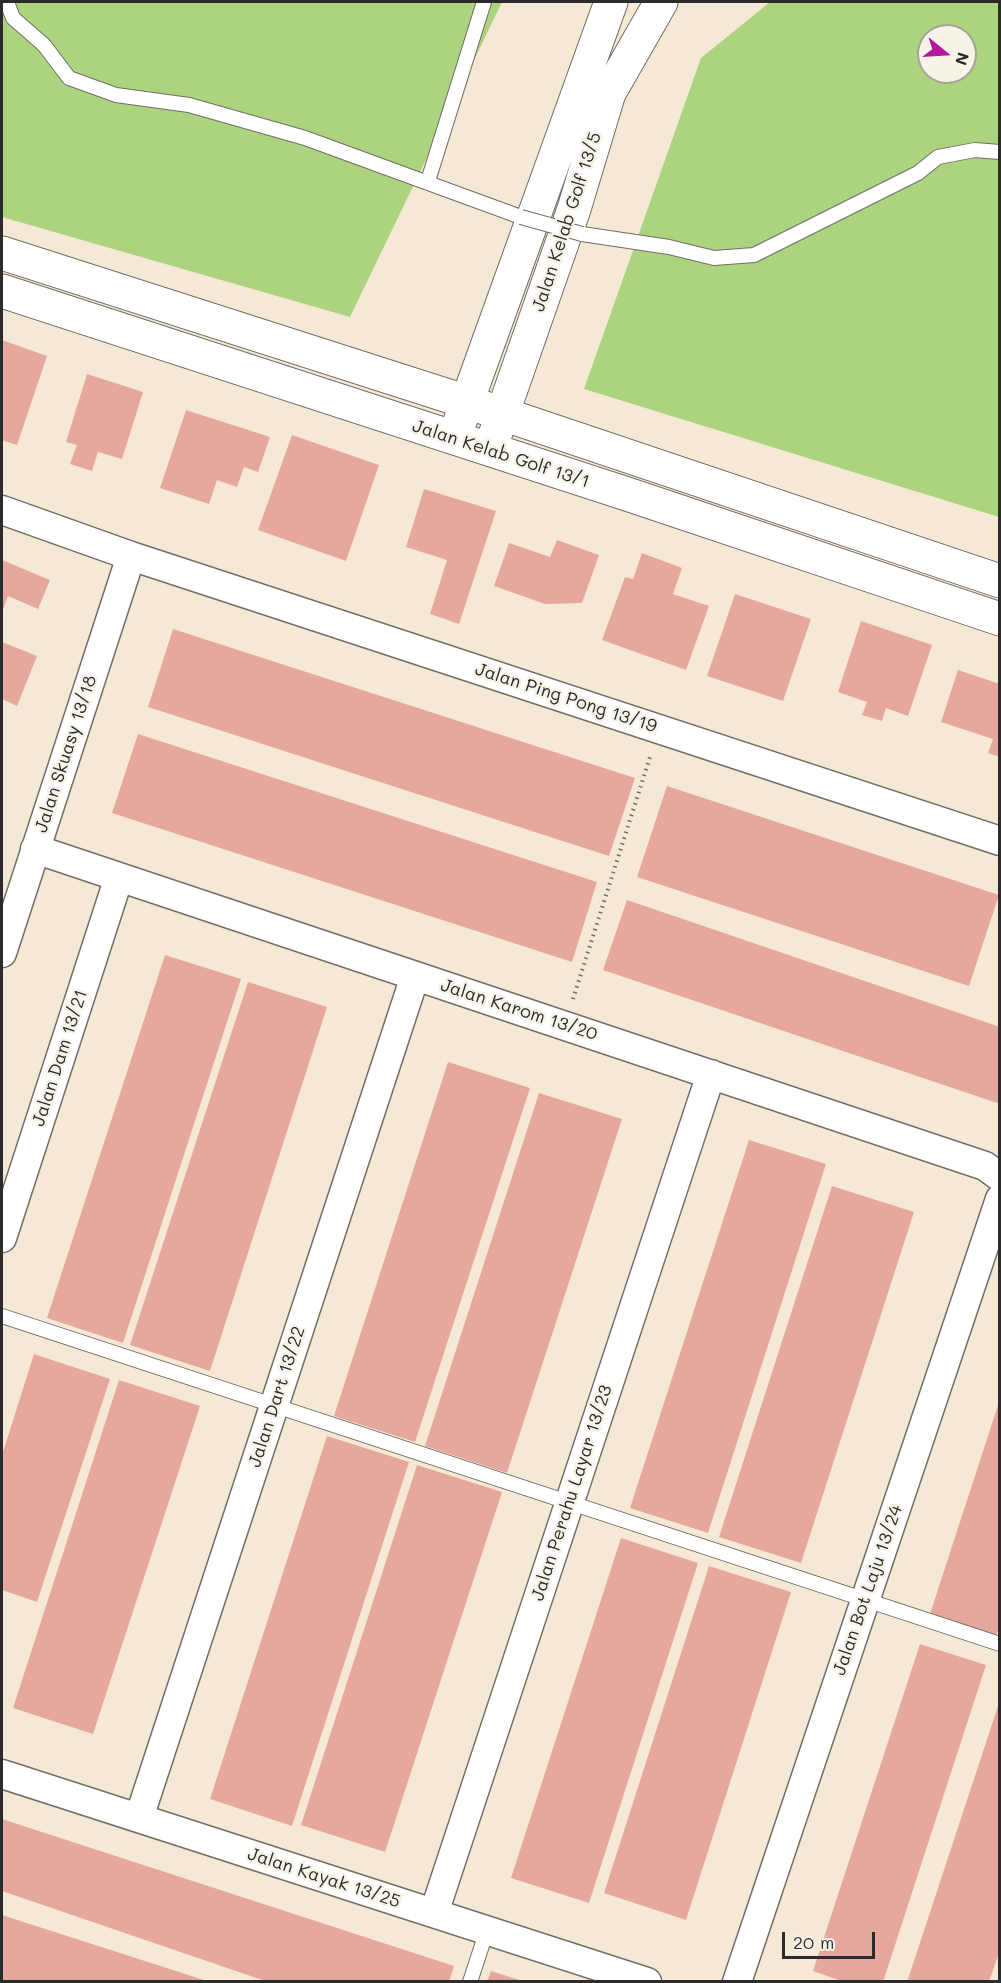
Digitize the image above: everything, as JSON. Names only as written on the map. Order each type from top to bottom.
[{"type":"street","name":"Jalan Kelab Golf 13/5","points":[[454,440],[611,2]]},
{"type":"street","name":"Jalan Kelab Golf 13/5","points":[[490,450],[574,209],[609,93],[661,2]]},
{"type":"street","name":"Jalan Kelab Golf 13/1","points":[[2,253],[466,402],[999,581]]},
{"type":"street","name":"Jalan Kelab Golf 13/1","points":[[2,291],[999,619]]},
{"type":"street","name":"Jalan Ping Pong 13/19","points":[[2,510],[131,556],[999,841]]},
{"type":"street","name":"Jalan Skuasy 13/18","points":[[2,953],[131,556]]},
{"type":"street","name":"Jalan Karom 13/20","points":[[35,849],[985,1166],[999,1177]]},
{"type":"street","name":"Jalan Dam 13/21","points":[[2,1238],[119,877]]},
{"type":"street","name":"Jalan Dart 13/22","points":[[139,1818],[415,975]]},
{"type":"street","name":"Jalan Perahu Layar 13/23","points":[[434,1913],[711,1074]]},
{"type":"street","name":"Jalan Bot Laju 13/24","points":[[737,1982],[999,1199]]},
{"type":"street","name":"Jalan Kayak 13/25","points":[[2,1774],[647,1982]]},
{"type":"lane","points":[[7,2],[13,18],[44,45],[69,78],[116,95],[189,105],[305,138],[428,181],[521,217],[582,234],[669,247],[714,258],[754,255],[918,173],[938,157],[975,150],[999,152]]},
{"type":"lane","points":[[428,181],[484,2]]},
{"type":"lane","points":[[2,1316],[999,1644]]},
{"type":"lane","points":[[470,1982],[487,1930]]},
{"type":"path","points":[[564,1025],[660,729]]},
{"type":"green space","points":[[2,2],[502,2],[350,317],[2,217]]},
{"type":"green space","points":[[770,2],[999,2],[999,517],[584,389],[701,58]]},
{"type":"building","points":[[2,340],[47,356],[17,445],[2,440]]},
{"type":"building","points":[[87,374],[143,392],[122,459],[98,452],[92,471],[70,464],[77,445],[66,442]]},
{"type":"building","points":[[186,410],[270,437],[258,472],[244,467],[237,487],[217,480],[209,504],[160,488]]},
{"type":"building","points":[[292,435],[379,465],[346,561],[258,530]]},
{"type":"building","points":[[424,489],[496,511],[459,624],[430,614],[447,560],[406,547]]},
{"type":"building","points":[[557,540],[599,555],[582,603],[545,604],[494,586],[509,543],[550,557]]},
{"type":"building","points":[[642,553],[682,568],[673,594],[709,606],[686,670],[602,640],[625,577],[633,579]]},
{"type":"building","points":[[2,560],[50,580],[38,609],[8,596],[2,612]]},
{"type":"building","points":[[735,594],[811,619],[783,701],[707,676]]},
{"type":"building","points":[[861,621],[932,645],[908,716],[886,708],[882,721],[862,715],[867,702],[838,692]]},
{"type":"building","points":[[173,629],[635,778],[609,856],[148,707]]},
{"type":"building","points":[[2,642],[37,656],[17,706],[2,699]]},
{"type":"building","points":[[958,670],[1000,684],[1000,757],[988,753],[993,739],[941,722]]},
{"type":"building","points":[[138,734],[597,882],[572,962],[112,813]]},
{"type":"building","points":[[667,786],[999,895],[969,986],[637,877]]},
{"type":"building","points":[[627,900],[1000,1027],[1000,1104],[603,970]]},
{"type":"building","points":[[165,955],[241,979],[123,1343],[47,1318]]},
{"type":"building","points":[[248,982],[327,1007],[210,1371],[130,1345]]},
{"type":"building","points":[[448,1062],[530,1088],[415,1442],[334,1416]]},
{"type":"building","points":[[539,1093],[622,1119],[507,1473],[425,1446]]},
{"type":"building","points":[[749,1140],[826,1164],[708,1533],[630,1508]]},
{"type":"building","points":[[832,1186],[914,1212],[801,1563],[719,1537]]},
{"type":"building","points":[[34,1354],[110,1379],[37,1602],[2,1590],[2,1455]]},
{"type":"building","points":[[119,1380],[200,1406],[93,1734],[13,1708]]},
{"type":"building","points":[[999,1402],[1000,1624],[995,1639],[929,1617]]},
{"type":"building","points":[[327,1436],[409,1462],[292,1826],[210,1799]]},
{"type":"building","points":[[417,1465],[502,1492],[385,1852],[301,1825]]},
{"type":"building","points":[[621,1538],[698,1563],[589,1903],[511,1878]]},
{"type":"building","points":[[709,1566],[791,1592],[686,1920],[604,1893]]},
{"type":"building","points":[[920,1644],[986,1665],[883,1982],[844,1982],[813,1971]]},
{"type":"building","points":[[1000,1700],[1000,1950],[989,1982],[907,1982]]},
{"type":"building","points":[[2,1819],[454,1966],[449,1982],[268,1982],[2,1891]]},
{"type":"building","points":[[2,1915],[207,1981],[207,1982],[2,1982]]},
{"type":"building","points":[[491,1971],[523,1981],[523,1982],[487,1982]]}]
